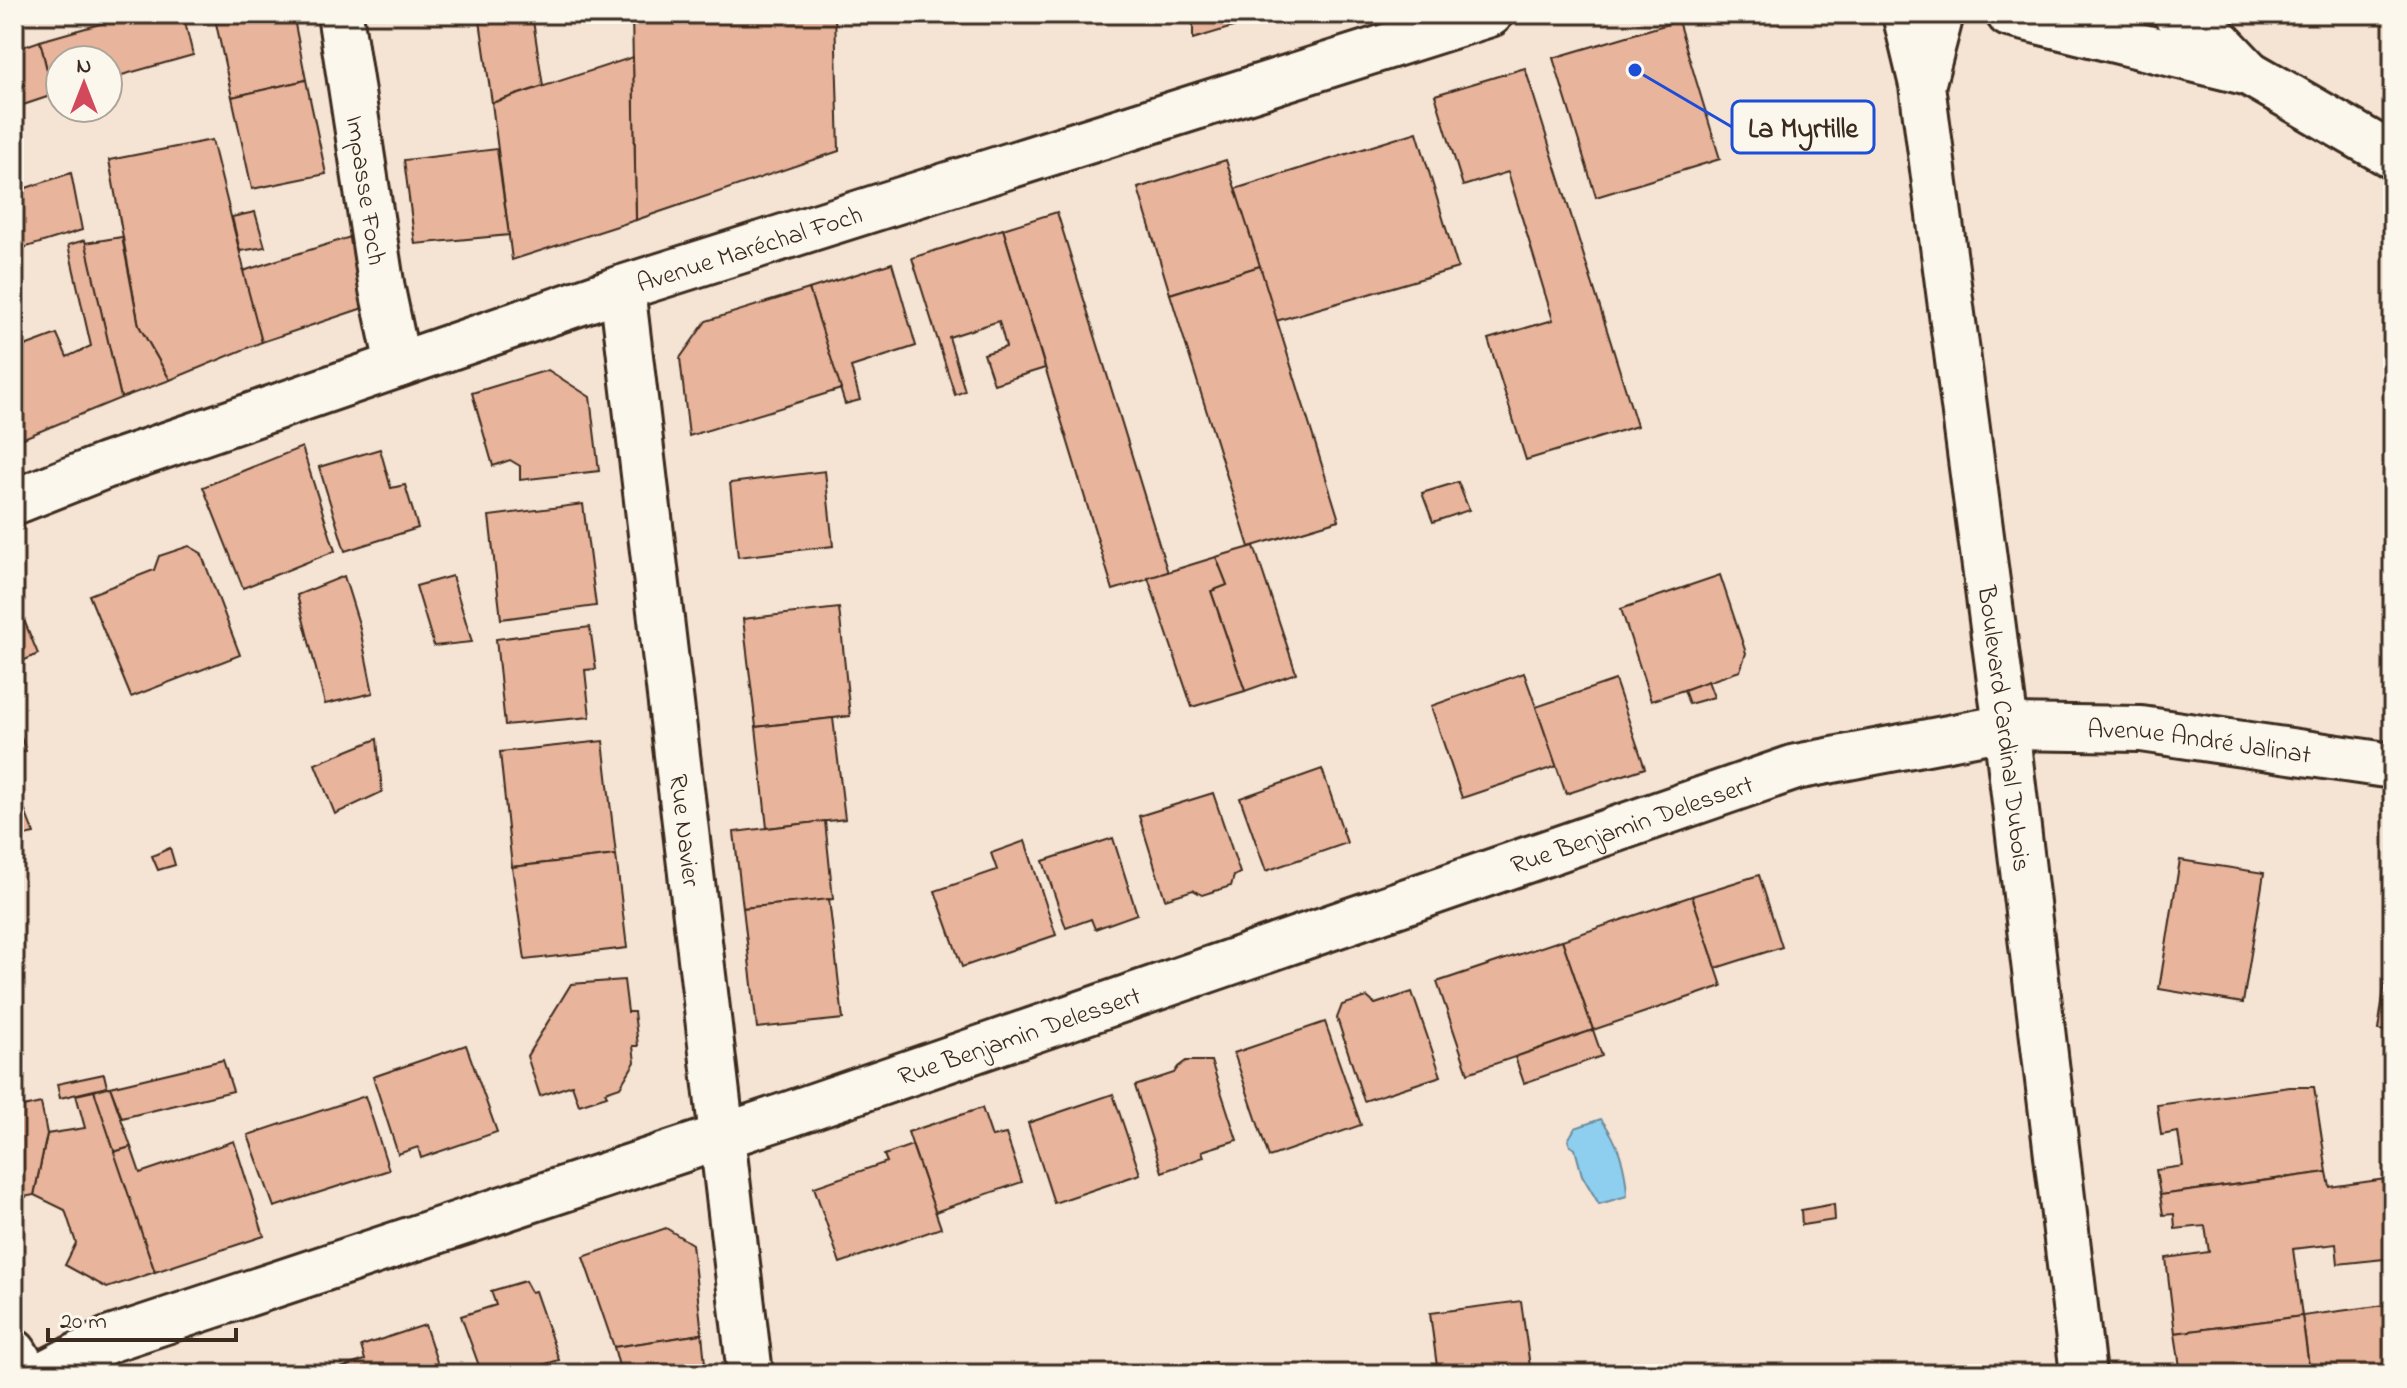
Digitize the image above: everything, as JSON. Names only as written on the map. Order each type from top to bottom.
[{"type":"street","name":"Impasse Foch","points":[[340,14],[382,289],[398,365]]},
{"type":"street","name":"Avenue Maréchal Foch","points":[[14,502],[105,466],[622,288],[1490,14]]},
{"type":"street","name":"Boulevard Cardinal Dubois","points":[[1905,14],[1922,85],[2006,727],[2083,1374]]},
{"type":"street","name":"Boulevard Cardinal Dubois","points":[[1922,85],[1941,14]]},
{"type":"street","points":[[2009,14],[2249,73],[2393,156]]},
{"type":"street","points":[[2176,14],[2210,32],[2249,73]]},
{"type":"street","name":"Rue Navier","points":[[622,288],[750,1374]]},
{"type":"street","name":"Avenue André Jalinat","points":[[2006,727],[2141,729],[2393,766]]},
{"type":"street","name":"Rue Benjamin Delessert","points":[[43,1374],[108,1340],[722,1135],[1796,767],[2006,727]]},
{"type":"street","points":[[14,1352],[27,1374]]},
{"type":"water","points":[[1601,1119],[1620,1155],[1627,1196],[1599,1204],[1582,1175],[1575,1149],[1568,1140],[1575,1128]]},
{"type":"building","points":[[135,14],[183,14],[193,55],[124,74],[124,44],[44,44],[44,58],[40,41]]},
{"type":"building","points":[[214,14],[293,14],[306,80],[232,97]]},
{"type":"building","points":[[479,14],[532,14],[543,86],[492,103]]},
{"type":"building","points":[[632,14],[835,14],[839,151],[636,220]]},
{"type":"building","points":[[1193,14],[1276,14],[1193,39]]},
{"type":"building","points":[[1678,21],[1720,159],[1596,197],[1553,58]]},
{"type":"building","points":[[40,41],[44,58],[44,98],[14,108],[14,50]]},
{"type":"building","points":[[633,57],[636,220],[512,260],[492,103]]},
{"type":"building","points":[[1525,68],[1637,426],[1526,460],[1488,339],[1553,320],[1508,172],[1463,186],[1435,95]]},
{"type":"building","points":[[306,80],[326,174],[252,189],[232,97]]},
{"type":"building","points":[[1417,132],[1458,268],[1276,321],[1235,189]]},
{"type":"building","points":[[212,140],[262,342],[170,380],[139,326],[109,160]]},
{"type":"building","points":[[497,149],[509,235],[415,244],[404,160]]},
{"type":"building","points":[[1226,160],[1260,266],[1170,294],[1138,188]]},
{"type":"building","points":[[71,173],[82,230],[14,251],[14,192]]},
{"type":"building","points":[[255,212],[265,247],[240,251],[232,217]]},
{"type":"building","points":[[1057,212],[1168,573],[1113,590],[1003,229]]},
{"type":"building","points":[[1003,229],[1045,368],[994,384],[984,354],[1006,347],[999,321],[949,337],[965,391],[955,395],[912,258]]},
{"type":"building","points":[[363,233],[375,304],[262,342],[243,271]]},
{"type":"building","points":[[122,237],[139,326],[170,380],[121,398],[85,243]]},
{"type":"building","points":[[85,240],[121,398],[14,442],[14,350],[57,334],[67,357],[91,346],[68,245]]},
{"type":"building","points":[[892,263],[916,346],[851,367],[860,400],[845,404],[809,289]]},
{"type":"building","points":[[1260,266],[1339,520],[1249,547],[1170,294]]},
{"type":"building","points":[[809,289],[841,389],[689,436],[680,358],[706,321]]},
{"type":"building","points":[[548,370],[590,397],[599,471],[520,480],[520,466],[510,460],[493,466],[472,393]]},
{"type":"building","points":[[302,447],[335,551],[243,588],[203,487]]},
{"type":"building","points":[[380,449],[391,488],[405,485],[418,528],[345,551],[319,467]]},
{"type":"building","points":[[825,471],[833,546],[738,557],[730,483]]},
{"type":"building","points":[[1458,482],[1469,510],[1433,522],[1422,493]]},
{"type":"building","points":[[583,504],[596,606],[501,619],[489,516]]},
{"type":"building","points":[[189,546],[201,553],[240,655],[131,697],[89,595],[154,570],[159,556]]},
{"type":"building","points":[[1254,546],[1296,673],[1245,691],[1211,591],[1227,585],[1216,557]]},
{"type":"building","points":[[1216,557],[1227,585],[1211,591],[1245,691],[1192,707],[1148,578]]},
{"type":"building","points":[[1720,575],[1746,653],[1740,671],[1651,701],[1621,609]]},
{"type":"building","points":[[344,576],[359,624],[373,693],[325,704],[297,595]]},
{"type":"building","points":[[452,576],[472,642],[434,646],[416,586]]},
{"type":"building","points":[[14,596],[38,654],[14,665]]},
{"type":"building","points":[[839,608],[850,716],[756,727],[743,619]]},
{"type":"building","points":[[590,627],[596,669],[585,670],[590,717],[505,725],[496,639]]},
{"type":"building","points":[[1524,673],[1557,766],[1462,798],[1431,706]]},
{"type":"building","points":[[1615,680],[1645,768],[1566,794],[1536,707]]},
{"type":"building","points":[[1708,681],[1714,697],[1689,704],[1684,690]]},
{"type":"building","points":[[833,718],[845,819],[767,828],[756,727]]},
{"type":"building","points":[[14,719],[26,751],[14,755]]},
{"type":"building","points":[[377,739],[382,792],[335,814],[315,764]]},
{"type":"building","points":[[603,741],[616,855],[512,867],[500,752]]},
{"type":"building","points":[[1322,769],[1347,843],[1266,871],[1240,798]]},
{"type":"building","points":[[14,783],[34,834],[14,838]]},
{"type":"building","points":[[1213,793],[1240,873],[1234,876],[1231,886],[1202,895],[1193,890],[1165,899],[1139,816]]},
{"type":"building","points":[[825,821],[833,899],[743,908],[734,832]]},
{"type":"building","points":[[1113,838],[1137,914],[1095,929],[1091,919],[1066,928],[1043,861]]},
{"type":"building","points":[[1025,841],[1056,935],[962,967],[935,891],[997,870],[991,853]]},
{"type":"building","points":[[170,848],[175,865],[158,870],[152,856]]},
{"type":"building","points":[[616,855],[627,948],[525,960],[512,867]]},
{"type":"building","points":[[2180,860],[2264,873],[2243,1003],[2159,989]]},
{"type":"building","points":[[1759,875],[1782,947],[1716,968],[1692,896]]},
{"type":"building","points":[[1692,896],[1722,986],[1593,1030],[1562,940]]},
{"type":"building","points":[[829,899],[843,1019],[757,1028],[743,908]]},
{"type":"building","points":[[2393,928],[2393,1032],[2378,1030]]},
{"type":"building","points":[[1562,940],[1593,1030],[1468,1073],[1437,982]]},
{"type":"building","points":[[624,980],[628,1012],[634,1012],[638,1046],[633,1046],[635,1062],[620,1087],[605,1092],[607,1096],[579,1105],[572,1085],[540,1096],[527,1056],[571,984]]},
{"type":"building","points":[[1412,992],[1441,1076],[1364,1101],[1337,1018],[1342,1005],[1367,997],[1375,1004]]},
{"type":"building","points":[[1325,1022],[1361,1125],[1269,1157],[1234,1053]]},
{"type":"building","points":[[1593,1030],[1602,1056],[1524,1083],[1515,1057]]},
{"type":"building","points":[[466,1045],[497,1132],[421,1158],[418,1147],[398,1154],[373,1077]]},
{"type":"building","points":[[223,1060],[233,1091],[122,1118],[110,1087]]},
{"type":"building","points":[[1186,1061],[1211,1061],[1237,1140],[1202,1151],[1204,1157],[1162,1172],[1135,1086],[1174,1073]]},
{"type":"building","points":[[104,1074],[107,1087],[60,1098],[57,1084]]},
{"type":"building","points":[[110,1087],[131,1147],[114,1152],[94,1091]]},
{"type":"building","points":[[2290,1087],[2314,1087],[2327,1172],[2160,1195],[2156,1170],[2183,1166],[2178,1132],[2161,1135],[2157,1105]]},
{"type":"building","points":[[94,1091],[155,1272],[107,1288],[65,1265],[76,1243],[65,1210],[34,1195],[47,1134],[85,1128],[76,1095]]},
{"type":"building","points":[[1113,1094],[1140,1174],[1054,1203],[1028,1123]]},
{"type":"building","points":[[365,1096],[389,1170],[274,1207],[248,1135]]},
{"type":"building","points":[[41,1103],[47,1134],[34,1195],[14,1199],[14,1109]]},
{"type":"building","points":[[982,1108],[992,1137],[1006,1134],[1022,1182],[935,1212],[908,1132]]},
{"type":"building","points":[[234,1141],[264,1236],[155,1272],[114,1152],[131,1147],[140,1173]]},
{"type":"building","points":[[912,1145],[941,1228],[840,1263],[814,1187],[887,1162],[884,1155]]},
{"type":"building","points":[[2327,1172],[2330,1187],[2393,1178],[2393,1258],[2338,1264],[2336,1244],[2293,1249],[2302,1316],[2175,1333],[2166,1258],[2209,1252],[2205,1226],[2175,1229],[2174,1214],[2163,1215],[2160,1195]]},
{"type":"building","points":[[1834,1204],[1835,1220],[1802,1225],[1801,1210]]},
{"type":"building","points":[[666,1228],[692,1244],[702,1334],[614,1347],[583,1257]]},
{"type":"building","points":[[525,1281],[531,1292],[535,1291],[559,1360],[513,1374],[482,1374],[461,1316],[496,1305],[491,1291]]},
{"type":"building","points":[[1521,1301],[1531,1374],[1438,1374],[1430,1313]]},
{"type":"building","points":[[2393,1304],[2393,1374],[2310,1374],[2302,1316]]},
{"type":"building","points":[[2302,1316],[2310,1374],[2181,1374],[2175,1333]]},
{"type":"building","points":[[425,1325],[441,1374],[323,1374],[365,1360],[361,1346]]},
{"type":"building","points":[[702,1334],[706,1374],[621,1374],[614,1347]]},
{"type":"building","points":[[1215,1362],[1216,1374],[1140,1374]]},
{"type":"place","name":"La Myrtille","points":[[1635,70]]}]
